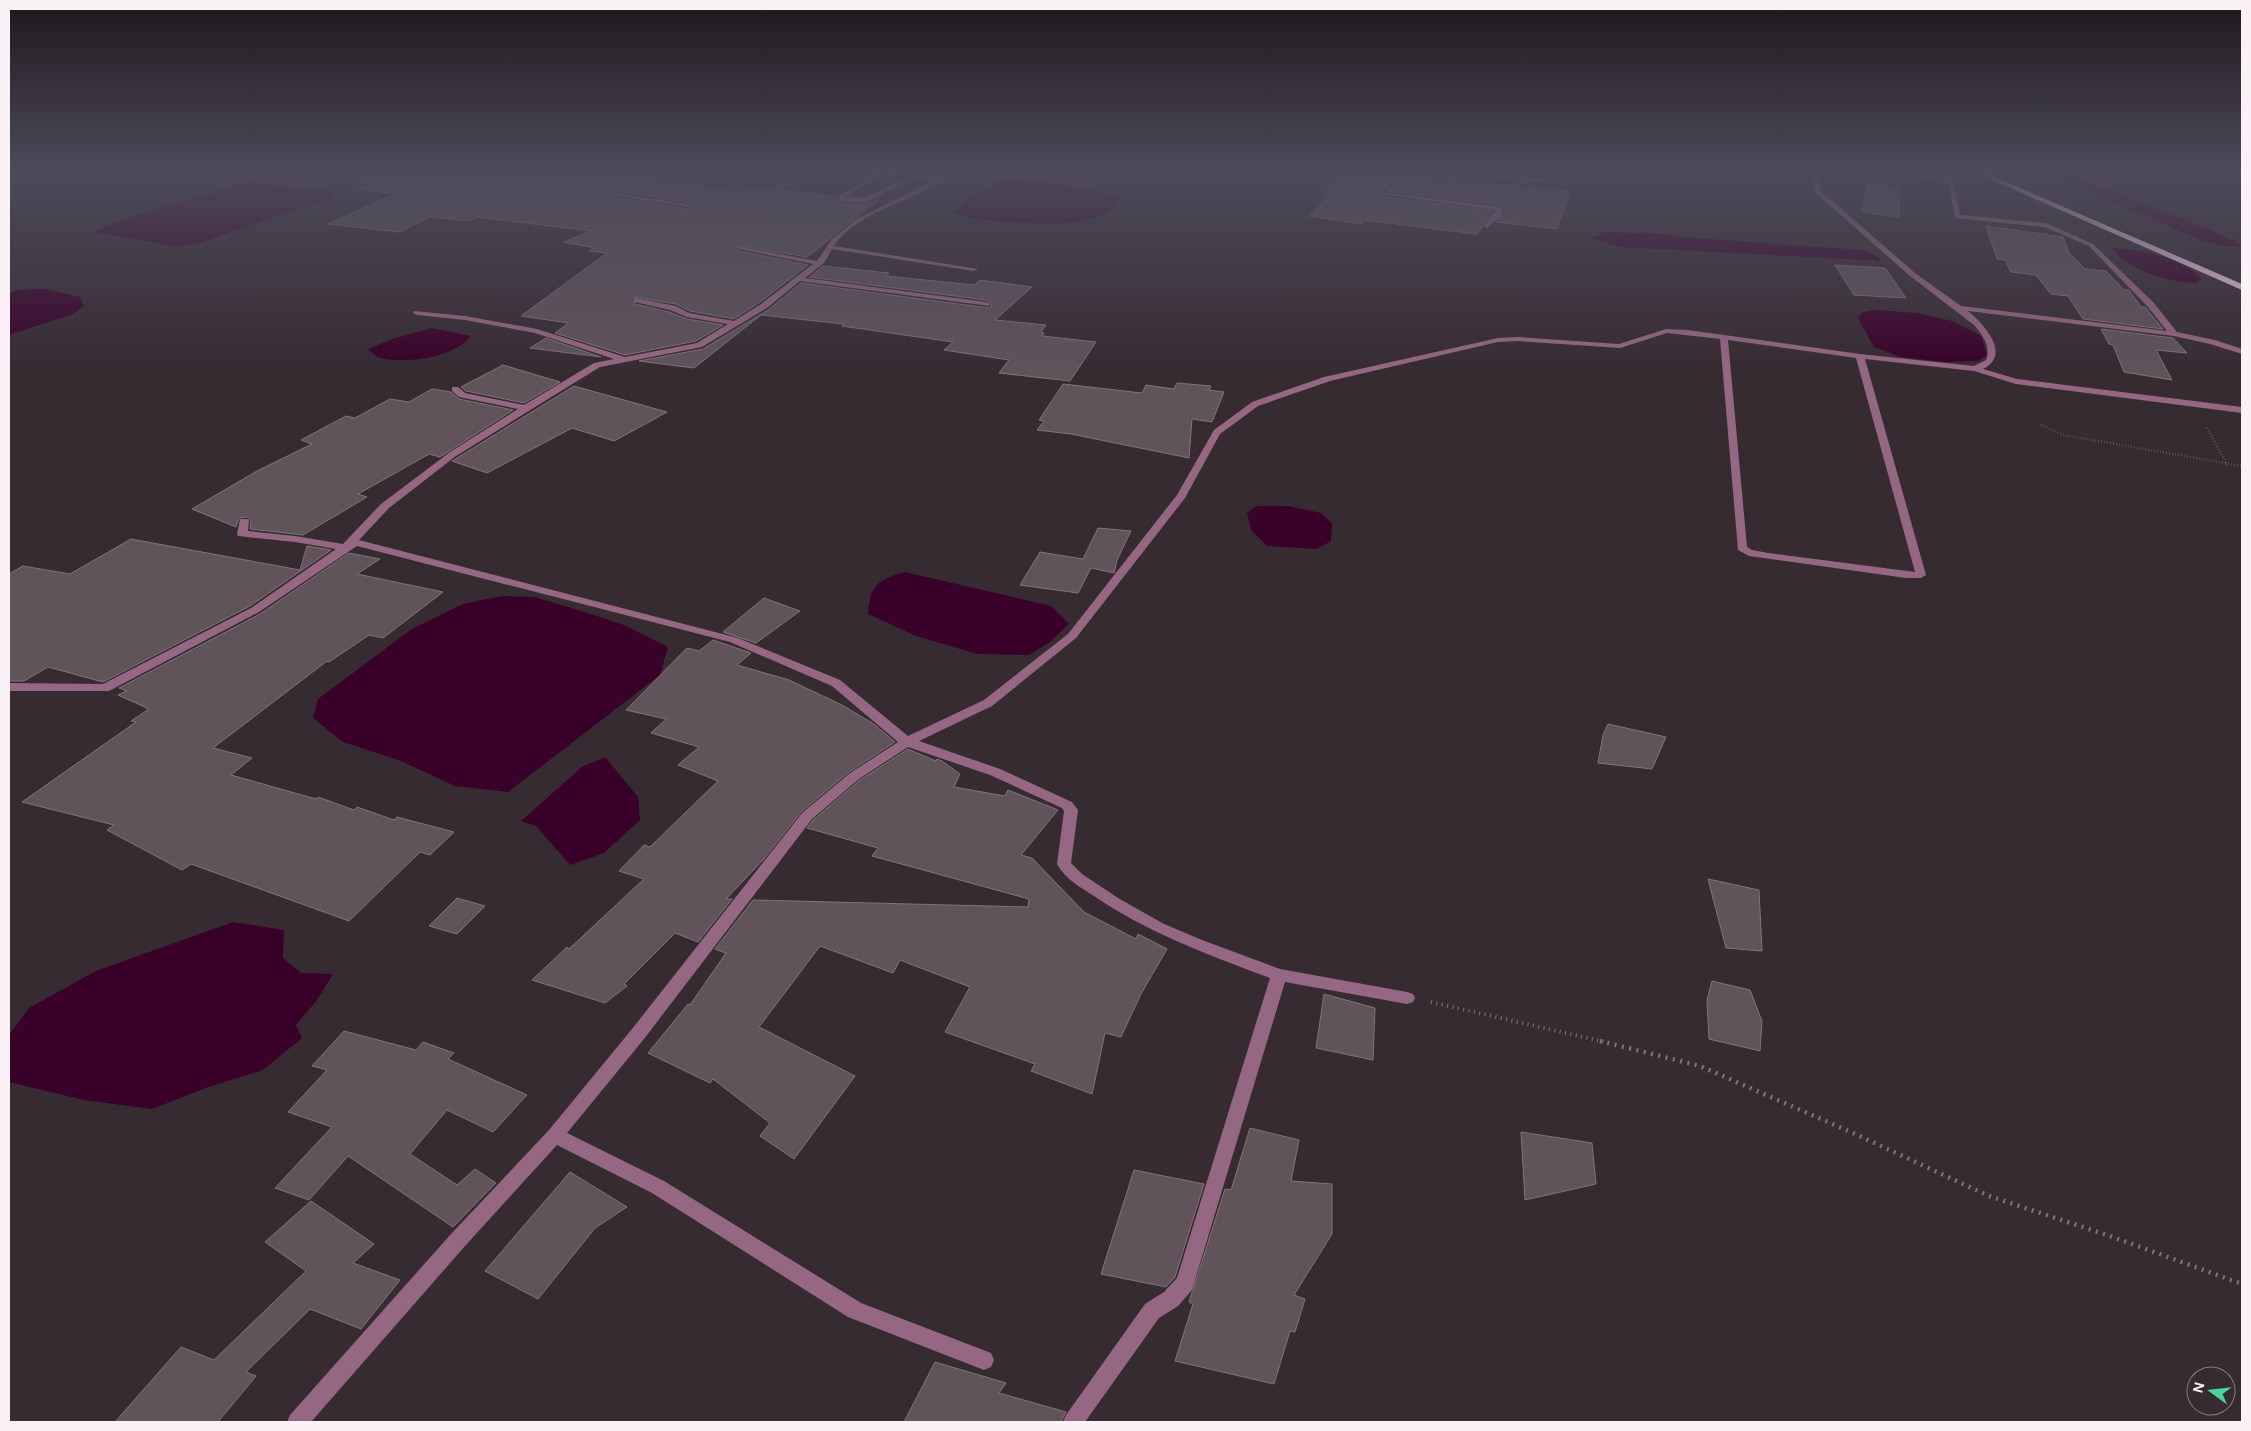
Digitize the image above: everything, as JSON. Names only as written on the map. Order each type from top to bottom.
[{"type":"highway","points":[[2130,239],[2242,288]]},
{"type":"street","points":[[345,548],[393,500],[452,454],[597,365],[699,345],[764,306],[799,279],[819,263],[835,239]]},
{"type":"street","points":[[1871,239],[1929,288],[1972,318],[1984,331],[1992,350],[1989,361],[1975,369]]},
{"type":"street","points":[[2077,239],[2091,245],[2152,305],[2174,334]]},
{"type":"street","points":[[739,247],[819,263]]},
{"type":"street","points":[[830,247],[974,269]]},
{"type":"street","points":[[799,279],[986,304]]},
{"type":"street","points":[[638,300],[673,308],[687,315],[735,323]]},
{"type":"street","points":[[1959,308],[2174,334],[2212,342],[2242,352]]},
{"type":"street","points":[[417,313],[465,318],[537,331],[624,359]]},
{"type":"street","points":[[297,1422],[458,1240],[555,1135],[638,1034],[807,816],[829,795],[907,742],[988,703],[1072,636],[1138,555],[1182,496],[1217,432],[1255,404],[1327,379],[1498,340],[1518,339],[1610,346],[1625,345],[1666,331],[1724,336],[1860,356],[1975,369],[2016,381],[2242,410]]},
{"type":"street","points":[[1724,336],[1742,548],[1749,553],[1768,556],[1906,575],[1921,575],[1860,356]]},
{"type":"street","points":[[455,388],[462,395],[526,408]]},
{"type":"street","points":[[244,521],[242,534],[345,548]]},
{"type":"street","points":[[9,687],[105,688],[255,610],[356,542],[734,640],[836,683],[907,742],[995,772],[1067,805],[1071,810],[1064,864],[1077,878],[1159,928],[1279,975],[1407,998]]},
{"type":"street","points":[[1073,1422],[1152,1311],[1171,1299],[1185,1283],[1279,975]]},
{"type":"street","points":[[555,1135],[658,1187],[855,1310],[984,1360]]},
{"type":"path","points":[[2195,405],[2228,466]]},
{"type":"path","points":[[2040,425],[2064,435],[2242,466]]},
{"type":"path","points":[[1407,998],[1566,1032],[1700,1066],[1853,1133],[1989,1196],[2110,1236],[2242,1284]]},
{"type":"shaded area","points":[[132,239],[212,239],[177,247]]},
{"type":"shaded area","points":[[1593,239],[1706,239],[1862,250],[1877,256],[1882,261],[1619,247]]},
{"type":"shaded area","points":[[2197,239],[2229,239],[2242,246],[2223,246]]},
{"type":"shaded area","points":[[2112,248],[2136,250],[2172,260],[2193,271],[2202,279],[2197,283],[2175,281],[2150,274],[2128,263]]},
{"type":"shaded area","points":[[45,289],[80,297],[84,306],[73,314],[9,335],[9,293],[18,290]]},
{"type":"shaded area","points":[[1877,310],[1917,313],[1952,321],[1981,336],[1987,355],[1978,361],[1945,362],[1901,357],[1874,347],[1858,318],[1863,312]]},
{"type":"shaded area","points":[[431,328],[471,336],[453,350],[429,358],[391,360],[375,356],[368,349],[395,338]]},
{"type":"shaded area","points":[[1256,506],[1287,506],[1321,513],[1332,523],[1331,541],[1317,549],[1267,546],[1251,530],[1247,513]]},
{"type":"shaded area","points":[[905,572],[1051,606],[1069,624],[1050,642],[1029,655],[977,654],[916,636],[868,614],[871,596],[877,585],[888,578]]},
{"type":"shaded area","points":[[502,596],[535,597],[585,612],[624,625],[668,647],[660,675],[508,792],[455,786],[401,761],[343,742],[313,718],[318,699],[412,629],[463,604]]},
{"type":"shaded area","points":[[605,757],[638,797],[640,820],[604,853],[570,865],[536,826],[521,821],[582,767]]},
{"type":"shaded area","points":[[233,922],[284,930],[283,958],[301,973],[333,974],[317,1000],[296,1025],[302,1038],[263,1070],[208,1087],[152,1109],[84,1100],[9,1082],[9,1035],[29,1008],[96,971]]},
{"type":"building","points":[[572,239],[830,239],[807,257],[736,245],[734,247],[739,251],[808,265],[760,302],[734,319],[690,311],[676,304],[634,297],[635,304],[669,312],[687,319],[723,325],[696,341],[625,355],[555,333],[569,323],[521,316],[607,253],[589,251],[595,248],[564,242]]},
{"type":"building","points":[[1990,239],[2064,239],[2069,253],[2085,269],[2106,271],[2124,290],[2129,290],[2141,307],[2145,307],[2163,329],[2083,319],[2068,296],[2051,294],[2036,275],[2011,272],[2005,260],[1997,259]]},
{"type":"building","points":[[1835,265],[1885,268],[1906,298],[1854,295]]},
{"type":"building","points":[[823,266],[889,273],[886,276],[974,285],[980,280],[1032,287],[995,320],[1046,325],[1041,332],[1044,333],[1042,336],[1096,342],[1070,381],[999,373],[1009,360],[944,350],[953,342],[842,326],[844,324],[761,315],[694,368],[639,361],[703,349],[768,310],[801,283],[989,308],[992,305],[986,300],[810,277]]},
{"type":"building","points":[[2101,329],[2173,338],[2187,353],[2156,350],[2172,380],[2124,372],[2113,345],[2109,344]]},
{"type":"building","points":[[546,338],[601,357],[530,348]]},
{"type":"building","points":[[503,365],[560,382],[524,403],[466,391],[461,387]]},
{"type":"building","points":[[1177,383],[1211,386],[1209,390],[1224,392],[1212,422],[1192,419],[1189,458],[1071,434],[1037,430],[1044,421],[1039,420],[1063,384],[1142,393],[1146,385],[1174,389]]},
{"type":"building","points":[[574,386],[667,412],[614,441],[572,428],[487,473],[452,461]]},
{"type":"building","points":[[432,389],[451,392],[459,399],[513,410],[440,457],[429,454],[358,494],[367,497],[303,535],[250,529],[251,521],[248,517],[239,518],[236,527],[192,509],[257,471],[312,444],[301,440],[346,416],[355,418],[390,399],[409,402]]},
{"type":"building","points":[[1098,528],[1131,531],[1117,560],[1114,573],[1091,568],[1078,593],[1020,585],[1040,552],[1083,559]]},
{"type":"building","points":[[131,539],[300,570],[307,546],[331,550],[250,606],[103,682],[48,667],[24,681],[9,681],[9,574],[23,566],[70,574]]},
{"type":"building","points":[[349,553],[380,559],[357,574],[443,592],[383,638],[369,635],[329,662],[327,661],[213,748],[252,758],[231,775],[316,799],[318,797],[354,810],[357,807],[394,820],[397,817],[454,832],[430,855],[420,852],[349,921],[191,864],[182,870],[107,830],[114,825],[22,802],[136,722],[131,721],[149,709],[118,695],[127,691],[119,688],[260,614]]},
{"type":"building","points":[[764,598],[800,611],[756,643],[723,632]]},
{"type":"building","points":[[713,640],[751,653],[737,665],[789,680],[842,705],[874,724],[895,742],[849,772],[801,812],[763,860],[726,899],[732,899],[698,942],[675,933],[624,984],[627,986],[605,1003],[532,980],[567,947],[569,949],[644,879],[619,871],[644,845],[650,847],[718,781],[678,765],[699,747],[651,733],[666,719],[626,710],[687,648],[699,651]]},
{"type":"building","points":[[1608,724],[1666,737],[1652,769],[1598,763],[1603,735]]},
{"type":"building","points":[[908,749],[936,761],[937,759],[942,761],[960,774],[954,787],[1005,796],[1008,790],[1058,810],[1021,855],[1032,858],[1084,912],[1136,939],[1138,934],[1167,949],[1141,994],[1121,1037],[1105,1033],[1092,1094],[1031,1071],[1035,1064],[945,1032],[970,987],[900,960],[893,973],[820,946],[759,1027],[855,1076],[794,1159],[760,1136],[770,1123],[713,1079],[710,1083],[648,1053],[688,1004],[690,1005],[726,953],[715,949],[753,900],[1028,907],[1029,899],[872,856],[878,848],[807,828],[813,820],[860,780]]},
{"type":"building","points":[[1708,879],[1759,890],[1762,951],[1726,948]]},
{"type":"building","points":[[457,898],[485,906],[457,934],[429,926]]},
{"type":"building","points":[[1712,981],[1750,990],[1762,1021],[1760,1051],[1709,1039],[1707,1000]]},
{"type":"building","points":[[1324,994],[1375,1008],[1373,1060],[1316,1048]]},
{"type":"building","points":[[344,1031],[416,1050],[423,1042],[454,1053],[448,1059],[527,1095],[493,1132],[447,1110],[410,1154],[457,1185],[475,1169],[496,1183],[453,1227],[348,1156],[309,1200],[275,1188],[332,1127],[288,1112],[327,1070],[312,1066]]},
{"type":"building","points":[[1250,1128],[1299,1140],[1291,1181],[1332,1184],[1332,1234],[1294,1295],[1305,1299],[1295,1332],[1290,1331],[1274,1384],[1175,1361],[1193,1304],[1189,1302],[1225,1189],[1231,1190]]},
{"type":"building","points":[[1521,1132],[1592,1143],[1596,1184],[1525,1200]]},
{"type":"building","points":[[1134,1170],[1204,1184],[1175,1277],[1166,1287],[1101,1274]]},
{"type":"building","points":[[570,1172],[627,1207],[595,1228],[538,1299],[485,1271]]},
{"type":"building","points":[[311,1201],[374,1244],[353,1263],[400,1280],[361,1329],[310,1309],[246,1372],[256,1376],[218,1422],[115,1422],[181,1347],[214,1360],[306,1271],[265,1242]]},
{"type":"building","points":[[935,1362],[1006,1383],[999,1393],[1066,1412],[1061,1422],[904,1422]]}]
